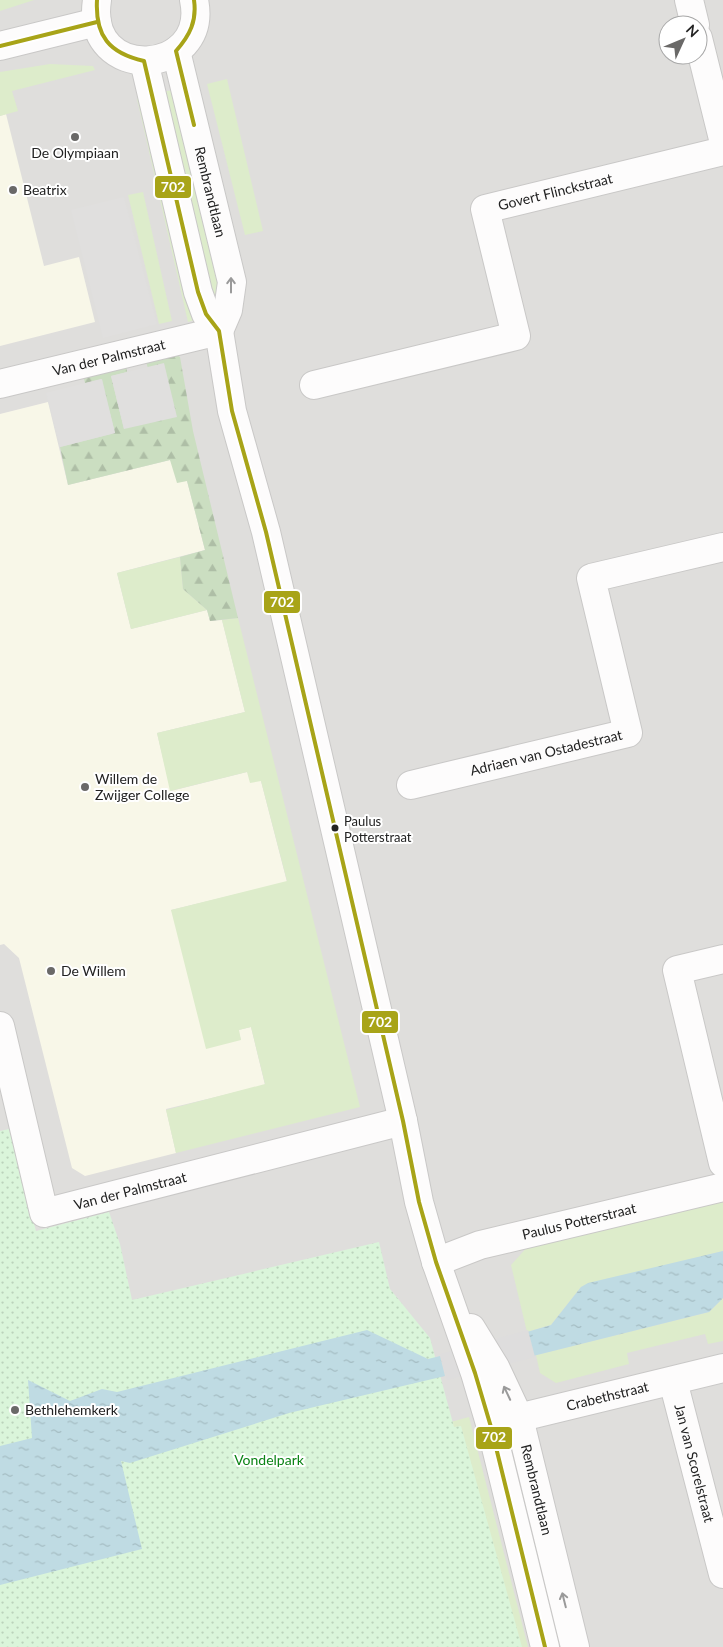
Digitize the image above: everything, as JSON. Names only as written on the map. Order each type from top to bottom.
[{"type":"street","points":[[0,46],[97,11],[107,43],[115,51],[133,60],[155,61],[176,51],[188,37],[194,25],[196,10],[194,0]]},
{"type":"street","points":[[689,0],[693,15]]},
{"type":"street","name":"Rembrandtlaan","points":[[176,51],[232,282],[228,310],[219,331]]},
{"type":"street","name":"Rembrandtlaan","points":[[144,62],[198,292],[206,314],[219,331],[232,411],[266,532],[403,1121],[419,1202],[436,1262],[446,1289],[485,1370],[519,1418],[575,1647]]},
{"type":"street","points":[[705,65],[723,139]]},
{"type":"street","name":"Govert Flinckstraat","points":[[314,385],[516,336],[485,209],[723,152]]},
{"type":"street","name":"Van der Palmstraat","points":[[0,384],[219,331]]},
{"type":"street","name":"Adriaen van Ostadestraat","points":[[411,785],[628,733],[591,578],[723,547]]},
{"type":"street","points":[[723,959],[677,970],[723,1163]]},
{"type":"street","name":"Van der Palmstraat","points":[[0,1026],[44,1213],[403,1121]]},
{"type":"street","name":"Paulus Potterstraat","points":[[436,1262],[480,1245],[723,1187]]},
{"type":"street","name":"Crabethstraat","points":[[491,1427],[519,1418],[723,1368]]},
{"type":"street","name":"Rembrandtlaan","points":[[485,1370],[491,1427],[546,1647]]},
{"type":"street","name":"Jan van Scorelstraat","points":[[673,1381],[723,1574]]},
{"type":"shaded area","points":[[0,0],[723,0],[723,1647],[0,1647]]},
{"type":"shaded area","name":"Beatrix","points":[[6,114],[44,266],[79,257],[95,322],[0,346],[0,116]]},
{"type":"shaded area","points":[[124,197],[157,324],[103,338],[71,210]]},
{"type":"shaded area","points":[[164,363],[177,417],[124,429],[111,376]]},
{"type":"shaded area","points":[[102,379],[115,433],[60,447],[46,393]]},
{"type":"shaded area","name":"Willem de Zwijger College","points":[[48,402],[68,485],[170,460],[187,481],[205,550],[117,573],[131,629],[207,610],[210,621],[222,620],[245,712],[157,733],[171,791],[247,772],[261,781],[287,882],[171,910],[241,1040],[238,1030],[251,1027],[265,1085],[166,1109],[176,1153],[85,1176],[72,1168],[19,958],[4,944],[0,945],[0,414]]},
{"type":"green space","points":[[0,0],[34,0],[0,11]]},
{"type":"green space","points":[[50,64],[93,66],[95,70],[12,91],[18,111],[0,116],[0,72]]},
{"type":"green space","points":[[227,79],[263,231],[245,235],[207,84]]},
{"type":"green space","points":[[178,89],[222,262],[217,319],[162,92]]},
{"type":"green space","points":[[145,97],[198,319],[188,322],[137,99]]},
{"type":"green space","points":[[143,192],[172,321],[159,324],[128,195]]},
{"type":"green space","points":[[173,353],[180,357],[193,431],[238,618],[210,621],[207,610],[183,589],[180,557],[205,550],[187,481],[177,483],[170,460],[68,485],[60,447],[115,433],[101,379],[85,383],[83,375],[126,364],[127,372],[111,376],[124,429],[164,364],[148,368],[146,362]]},
{"type":"green space","points":[[180,557],[183,589],[207,610],[131,629],[117,573]]},
{"type":"green space","points":[[238,618],[360,1107],[176,1153],[166,1110],[265,1084],[251,1027],[239,1030],[241,1040],[206,1049],[171,910],[287,881],[261,781],[250,783],[247,772],[170,791],[157,733],[245,712],[222,620]]},
{"type":"green space","name":"Vondelpark","points":[[9,1129],[36,1231],[109,1212],[120,1244],[132,1300],[379,1242],[390,1289],[430,1338],[454,1427],[461,1426],[522,1647],[0,1647],[0,1131]]},
{"type":"green space","points":[[723,1196],[723,1251],[581,1287],[551,1325],[527,1332],[511,1265],[529,1245]]},
{"type":"green space","points":[[723,1298],[723,1341],[708,1344],[705,1334],[627,1353],[629,1364],[556,1383],[540,1373],[536,1355],[709,1312]]},
{"type":"green space","points":[[469,1417],[528,1647],[502,1647],[447,1423]]},
{"type":"water","points":[[723,1251],[723,1298],[709,1312],[533,1356],[527,1332],[551,1325],[581,1287],[588,1283]]},
{"type":"water","points":[[367,1330],[428,1359],[440,1356],[445,1376],[289,1413],[130,1463],[121,1461],[142,1549],[0,1585],[0,1446],[32,1438],[28,1380],[70,1401],[102,1389],[117,1392]]},
{"type":"pier","points":[[528,1330],[535,1357],[447,1380],[440,1354]]},
{"type":"transit line","name":"702","points":[[97,0],[99,24],[107,41],[113,48],[122,53],[144,61],[198,292],[206,314],[219,331],[232,411],[266,532],[403,1121],[419,1202],[436,1262],[475,1373],[491,1427],[545,1647]]},
{"type":"transit line","name":"702","points":[[194,0],[195,8],[191,27],[176,51],[194,125]]},
{"type":"transit line","name":"702","points":[[0,46],[97,22]]},
{"type":"place","name":"De Olympiaan","points":[[75,137]]},
{"type":"place","name":"Beatrix","points":[[13,190]]},
{"type":"place","name":"Willem de Zwijger College","points":[[85,787]]},
{"type":"place","name":"Paulus Potterstraat","points":[[335,828]]},
{"type":"place","name":"De Willem","points":[[51,971]]},
{"type":"place","name":"Bethlehemkerk","points":[[15,1410]]}]
